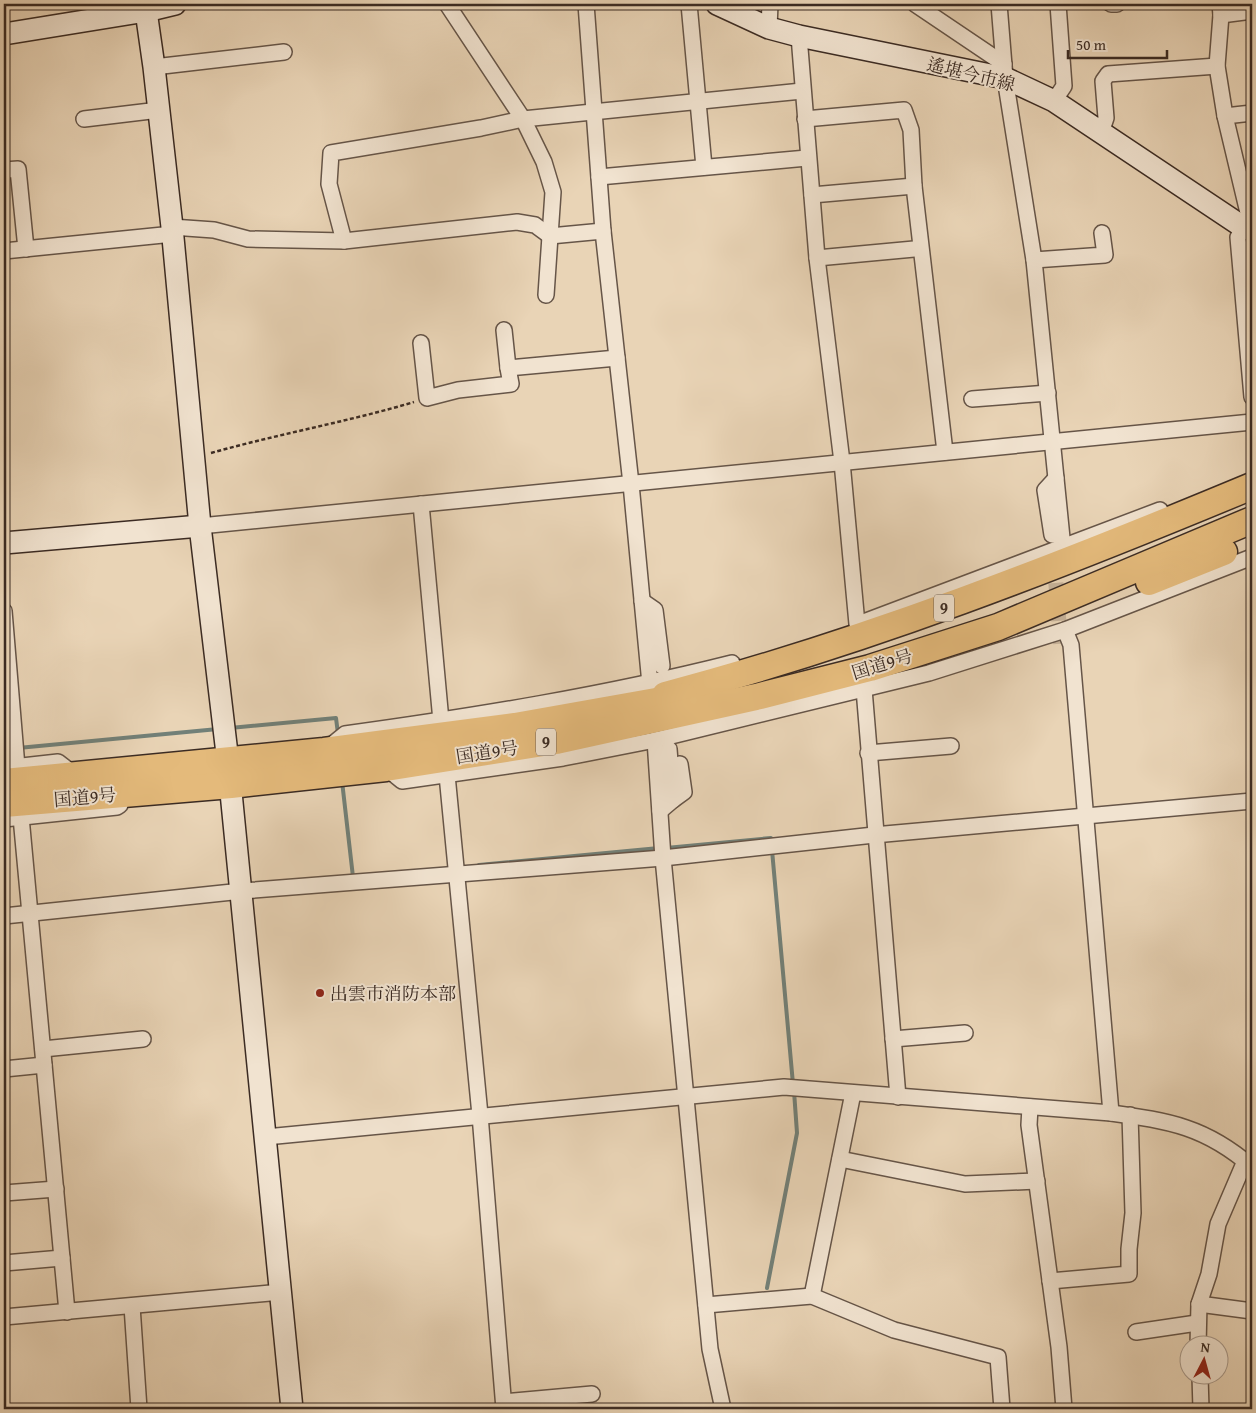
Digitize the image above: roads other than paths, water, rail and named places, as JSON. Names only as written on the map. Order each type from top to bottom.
[{"type":"highway","name":"9","points":[[628,705],[739,676],[950,598],[1125,539],[1252,486]]},
{"type":"highway","name":"国道9号","points":[[8,772],[75,775],[386,768],[556,741],[756,697],[867,679],[998,627],[1252,520]]},
{"type":"highway","name":"9","points":[[867,679],[925,659],[974,653],[1028,629],[1177,579],[1252,540]]},
{"type":"highway","name":"国道9号","points":[[13,811],[132,793],[324,751],[514,726],[628,705],[725,690],[827,668],[957,632],[1071,595]]},
{"type":"street","points":[[4,34],[146,7],[176,4]]},
{"type":"street","points":[[447,4],[523,118],[544,162],[554,192],[546,295]]},
{"type":"street","points":[[586,4],[603,231],[631,484],[650,684]]},
{"type":"street","points":[[689,4],[704,167]]},
{"type":"street","name":"遙堪今市線","points":[[717,4],[769,28],[799,36],[1004,71],[1054,101],[1248,228]]},
{"type":"street","points":[[769,28],[770,4]]},
{"type":"street","points":[[915,4],[1004,71]]},
{"type":"street","points":[[999,4],[1004,71],[1034,260],[1063,548]]},
{"type":"street","points":[[1054,101],[1064,86],[1058,4]]},
{"type":"street","points":[[1111,4],[1117,4]]},
{"type":"street","points":[[146,7],[173,231],[200,526],[230,773],[292,1409]]},
{"type":"street","points":[[1252,11],[1220,10],[1217,66],[1225,116],[1249,217],[1248,228],[1238,237],[1252,397]]},
{"type":"street","points":[[799,36],[816,258],[842,462],[857,624]]},
{"type":"street","points":[[154,67],[284,52]]},
{"type":"street","points":[[1101,133],[1106,118],[1103,81],[1108,74],[1217,66]]},
{"type":"street","points":[[344,241],[329,184],[330,153],[480,128],[523,118],[802,91]]},
{"type":"street","points":[[84,119],[159,110]]},
{"type":"street","points":[[805,119],[904,110],[911,130],[914,186],[945,452]]},
{"type":"street","points":[[1225,116],[1252,112]]},
{"type":"street","points":[[600,177],[807,158]]},
{"type":"street","points":[[4,170],[18,169],[26,249]]},
{"type":"street","points":[[812,195],[914,186]]},
{"type":"street","points":[[4,251],[173,231],[214,230],[248,239],[344,241],[517,222],[535,225],[550,236],[603,231]]},
{"type":"street","points":[[1034,260],[1105,255],[1102,233]]},
{"type":"street","points":[[816,258],[914,248]]},
{"type":"street","points":[[421,343],[427,398],[458,390],[511,384],[504,330]]},
{"type":"street","points":[[508,368],[617,358]]},
{"type":"street","points":[[972,399],[1048,393]]},
{"type":"street","points":[[4,543],[200,526],[1252,422]]},
{"type":"street","points":[[324,751],[346,734],[534,706],[650,684],[745,660],[857,624],[950,598],[1063,548],[1252,474]]},
{"type":"street","points":[[1052,535],[1045,490],[1056,478]]},
{"type":"street","points":[[421,504],[441,720]]},
{"type":"street","points":[[1125,539],[1144,516]]},
{"type":"street","points":[[974,653],[1065,630],[1177,579],[1252,557]]},
{"type":"street","points":[[642,601],[655,610],[666,659]]},
{"type":"street","points":[[4,611],[8,772]]},
{"type":"street","points":[[1065,630],[1071,645],[1084,816],[1111,1113]]},
{"type":"street","points":[[1061,648],[1064,688],[1075,697]]},
{"type":"street","points":[[386,768],[402,781],[535,762],[655,740],[739,718],[867,679],[868,753],[874,835],[878,844],[898,1097]]},
{"type":"street","points":[[739,718],[756,697]]},
{"type":"street","points":[[514,726],[534,706]]},
{"type":"street","points":[[655,740],[664,858],[688,1097],[706,1305],[713,1370],[723,1409]]},
{"type":"street","points":[[535,762],[556,741]]},
{"type":"street","points":[[868,753],[951,746]]},
{"type":"street","points":[[669,749],[673,800]]},
{"type":"street","points":[[660,812],[684,792],[680,764]]},
{"type":"street","points":[[447,774],[480,1115],[504,1406],[592,1394]]},
{"type":"street","points":[[4,916],[242,891],[664,858],[874,835],[1252,801]]},
{"type":"street","points":[[4,819],[13,811]]},
{"type":"street","points":[[13,811],[30,913],[67,1312]]},
{"type":"street","points":[[893,1039],[965,1033]]},
{"type":"street","points":[[43,1049],[142,1039]]},
{"type":"street","points":[[4,1069],[44,1065]]},
{"type":"street","points":[[266,1137],[784,1087],[1130,1115],[1190,1128],[1218,1141],[1249,1164],[1218,1224],[1209,1274],[1200,1304],[1197,1323],[1198,1336]]},
{"type":"street","points":[[812,1296],[853,1093]]},
{"type":"street","points":[[1030,1107],[1030,1125],[1064,1409]]},
{"type":"street","points":[[1050,1281],[1130,1274],[1129,1249],[1133,1213],[1130,1115]]},
{"type":"street","points":[[840,1160],[965,1184],[1037,1181]]},
{"type":"street","points":[[4,1193],[56,1189]]},
{"type":"street","points":[[4,1263],[62,1258]]},
{"type":"street","points":[[4,1317],[281,1292]]},
{"type":"street","points":[[706,1305],[812,1296],[894,1330],[998,1356],[1002,1409]]},
{"type":"street","points":[[1200,1304],[1252,1311]]},
{"type":"street","points":[[132,1306],[139,1409]]},
{"type":"street","points":[[1136,1332],[1197,1323]]},
{"type":"street","points":[[1200,1386],[1201,1409]]},
{"type":"waterway","points":[[700,4],[711,10]]},
{"type":"waterway","points":[[230,728],[336,718],[338,734]]},
{"type":"waterway","points":[[18,748],[218,729]]},
{"type":"waterway","points":[[342,781],[353,877]]},
{"type":"waterway","points":[[666,848],[771,838],[772,843]]},
{"type":"waterway","points":[[479,865],[659,848]]},
{"type":"waterway","points":[[772,850],[793,1084]]},
{"type":"waterway","points":[[767,1288],[797,1133],[794,1091]]},
{"type":"tunnel","points":[[1054,560],[1061,648]]},
{"type":"place","name":"出雲市消防本部","points":[[320,993]]}]
